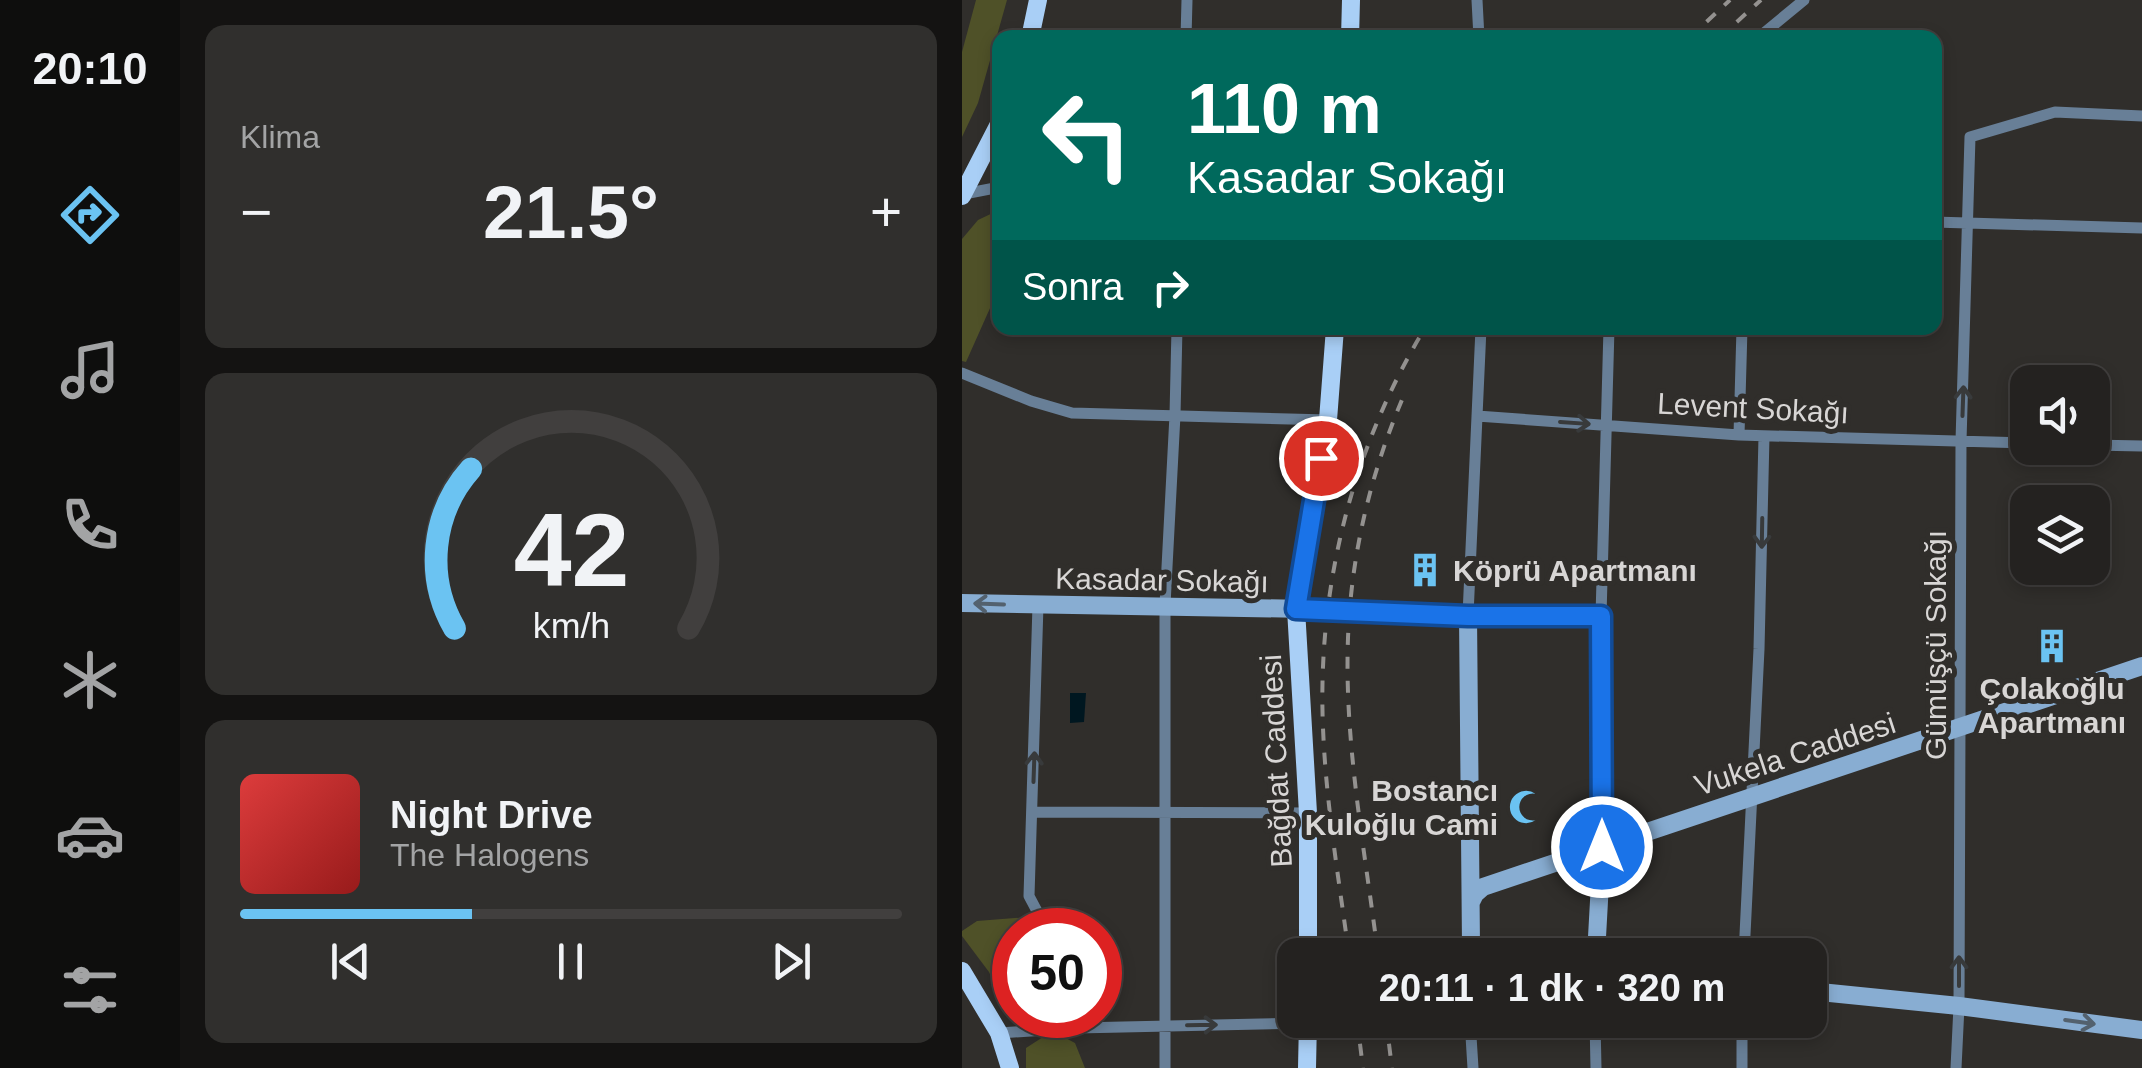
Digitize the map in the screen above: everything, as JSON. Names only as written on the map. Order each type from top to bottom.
[{"type":"main road","points":[[1032,30],[1038,0]]},
{"type":"main road","points":[[1350,30],[1351,0]]},
{"type":"main road","points":[[963,195],[992,138]]},
{"type":"main road","name":"Bağdat Caddesi","points":[[1308,938],[1302,609],[1328,420],[1334,335]]},
{"type":"main road","name":"Kasadar Sokağı","points":[[962,602],[1601,616]]},
{"type":"main road","points":[[1468,616],[1471,938]]},
{"type":"main road","points":[[1597,938],[1602,847],[1601,616]]},
{"type":"main road","name":"Vukela Caddesi","points":[[1471,902],[1484,887],[2142,666]]},
{"type":"main road","points":[[962,971],[992,1020]]},
{"type":"main road","points":[[1827,993],[2142,1030]]},
{"type":"main road","points":[[1001,1038],[1010,1068]]},
{"type":"main road","points":[[1307,1068],[1308,1038]]},
{"type":"street","points":[[1186,30],[1187,0]]},
{"type":"street","points":[[1477,0],[1479,30]]},
{"type":"street","points":[[1768,30],[1804,0]]},
{"type":"street","name":"Gümüşçü Sokağı","points":[[1956,1068],[1961,441],[1970,137],[2055,112],[2142,116]]},
{"type":"street","points":[[963,195],[992,189]]},
{"type":"street","points":[[1942,222],[2142,228]]},
{"type":"street","points":[[1164,1068],[1165,605],[1177,335]]},
{"type":"street","points":[[1468,616],[1481,335]]},
{"type":"street","points":[[1601,616],[1609,335]]},
{"type":"street","points":[[1739,435],[1742,335]]},
{"type":"street","points":[[962,374],[1072,413],[1328,420]]},
{"type":"street","name":"Levent Sokağı","points":[[1477,416],[1739,435],[2010,442]]},
{"type":"street","points":[[1745,938],[1759,649],[1764,436]]},
{"type":"street","points":[[2110,445],[2142,446]]},
{"type":"street","points":[[1035,908],[1029,896],[1038,605]]},
{"type":"street","points":[[1032,812],[1308,813]]},
{"type":"street","points":[[1122,1024],[1277,1023]]},
{"type":"street","points":[[1471,1038],[1472,1068]]},
{"type":"street","points":[[1595,1038],[1596,1068]]},
{"type":"street","points":[[1742,1038],[1742,1068]]},
{"type":"green space","points":[[976,0],[1007,0],[999,30],[992,30],[992,53],[978,103],[962,137],[962,52]]},
{"type":"green space","points":[[992,213],[992,304],[966,362],[962,361],[962,239],[978,220]]},
{"type":"green space","points":[[992,920],[992,978],[962,936],[962,931],[977,921]]},
{"type":"green space","points":[[1041,1038],[1066,1038],[1075,1043],[1085,1068],[1026,1068],[1026,1048]]},
{"type":"water","points":[[1070,693],[1086,693],[1084,722],[1070,723]]},
{"type":"railway","points":[[1698,30],[1730,0]]},
{"type":"railway","points":[[1728,30],[1761,0]]},
{"type":"railway","points":[[1347,938],[1323,728],[1326,623],[1344,520],[1359,470],[1377,421],[1421,335]]},
{"type":"railway","points":[[1376,938],[1352,757],[1348,638],[1353,575],[1365,514],[1404,395]]},
{"type":"railway","points":[[1359,1038],[1363,1068]]},
{"type":"railway","points":[[1388,1038],[1392,1068]]},
{"type":"place","name":"Köprü Apartmanı","points":[[1425,570]]},
{"type":"place","name":"Çolakoğlu Apartmanı","points":[[2052,646]]},
{"type":"place","name":"Bostancı Kuloğlu Cami","points":[[1526,807]]},
{"type":"route","points":[[1321,458],[1296,609],[1468,616],[1601,616],[1602,847]]}]
